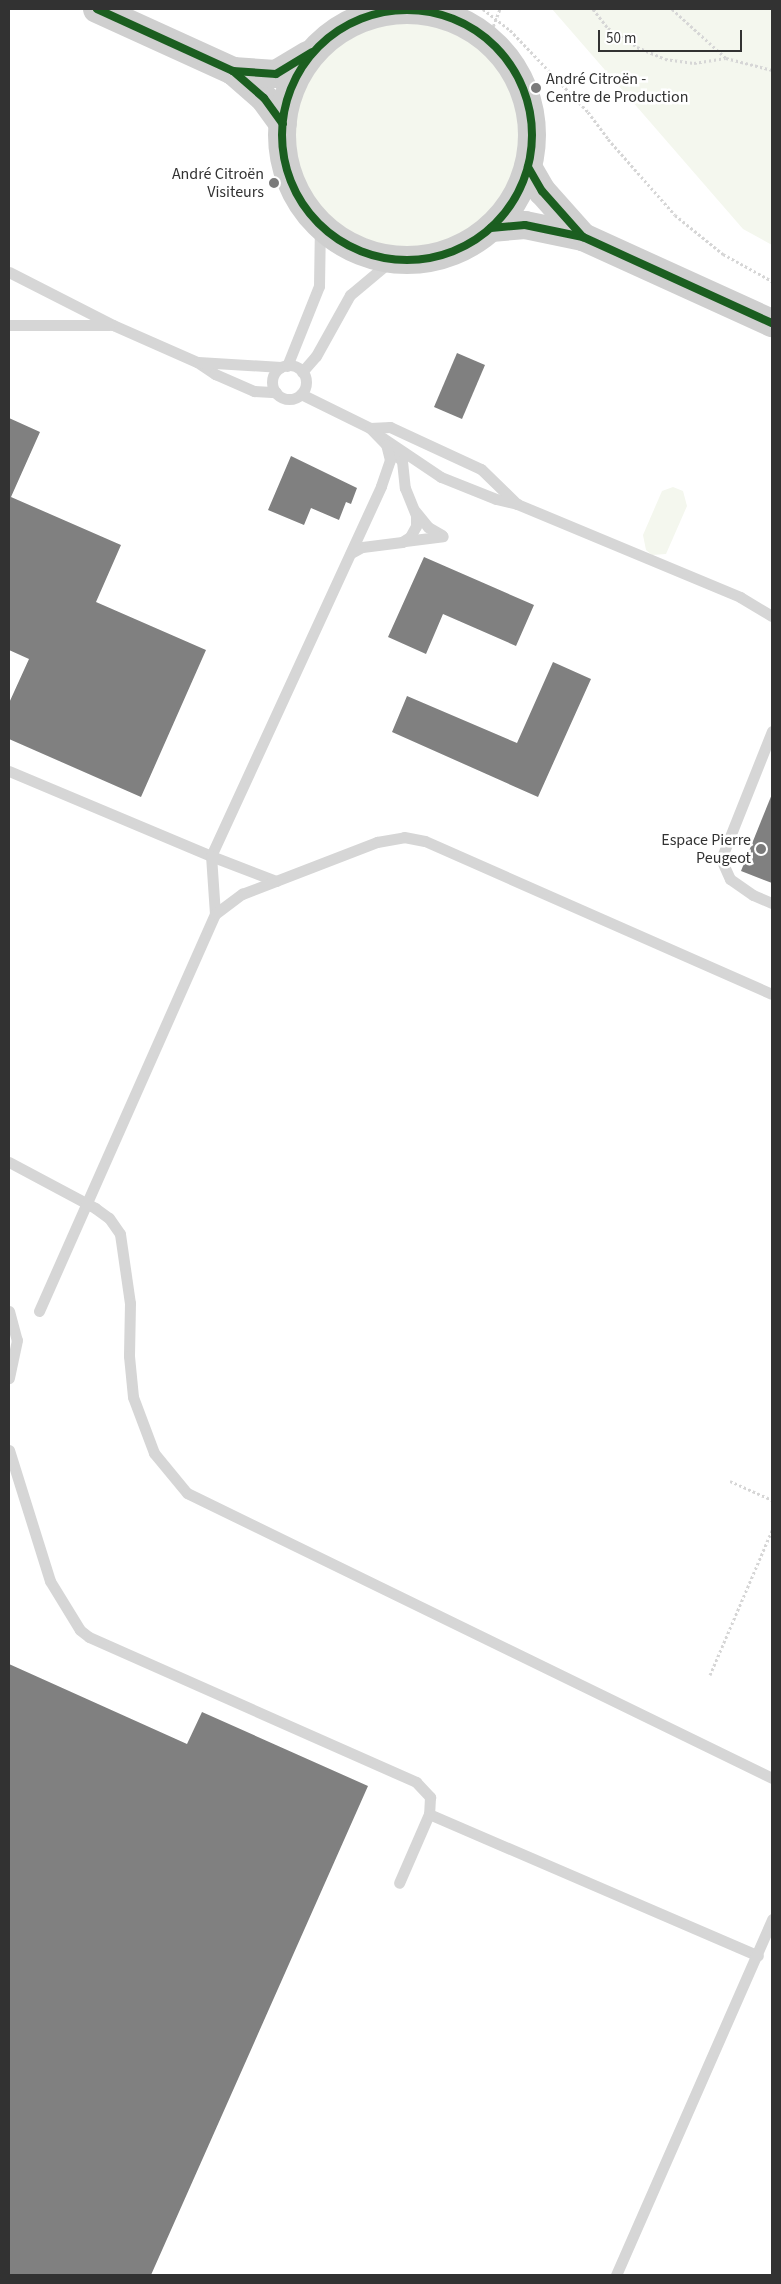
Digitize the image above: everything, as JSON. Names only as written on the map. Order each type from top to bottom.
[{"type":"main road","points":[[97,9],[233,71],[264,98],[283,124]]},
{"type":"main road","points":[[233,71],[276,74],[314,51],[344,27],[371,16],[399,10],[437,13],[455,20],[492,29],[527,100],[532,133],[528,167],[520,190],[491,228],[474,240],[442,254],[414,260],[393,259],[346,244],[320,224],[305,207],[289,175],[283,146],[283,124],[293,85],[314,51]]},
{"type":"main road","points":[[528,167],[542,191],[583,237]]},
{"type":"main road","points":[[491,228],[525,225],[583,237],[772,323]]},
{"type":"lane","points":[[276,392],[273,376],[284,366],[319,286],[320,224]]},
{"type":"lane","points":[[302,372],[316,356],[350,295],[393,259]]},
{"type":"lane","points":[[9,272],[113,325],[197,362],[215,374],[254,391],[276,392],[291,399],[301,394],[306,380],[302,372],[284,366],[197,362]]},
{"type":"lane","points":[[9,325],[113,325]]},
{"type":"lane","points":[[301,394],[401,447],[441,476],[496,499],[517,504],[740,597],[772,616]]},
{"type":"lane","points":[[373,431],[390,427],[480,469],[517,504]]},
{"type":"lane","points":[[351,553],[362,547],[443,536],[428,527],[415,511],[405,488],[402,461],[373,431]]},
{"type":"lane","points":[[215,914],[211,856],[351,553],[390,460],[386,444]]},
{"type":"lane","points":[[402,542],[410,537],[416,526],[415,511]]},
{"type":"lane","points":[[772,731],[721,859],[730,879],[753,895],[772,903]]},
{"type":"lane","points":[[9,771],[211,856],[276,881]]},
{"type":"lane","points":[[39,1311],[215,914],[235,898],[376,842],[404,837],[425,841],[772,994]]},
{"type":"lane","points":[[9,1162],[109,1218],[120,1234],[130,1303],[129,1356],[133,1397],[154,1453],[187,1493],[772,1778]]},
{"type":"lane","points":[[9,1311],[17,1340],[9,1378]]},
{"type":"lane","points":[[9,1450],[50,1581],[80,1630],[89,1637],[416,1782],[430,1796],[429,1814],[399,1883]]},
{"type":"lane","points":[[429,1814],[758,1956]]},
{"type":"lane","points":[[616,2275],[758,1956],[772,1918]]},
{"type":"path","points":[[482,9],[492,29],[588,112],[675,215],[723,254],[772,281]]},
{"type":"path","points":[[492,29],[500,9]]},
{"type":"path","points":[[593,9],[608,28],[637,47],[666,59],[694,63],[726,58],[772,70]]},
{"type":"path","points":[[672,9],[726,58]]},
{"type":"path","points":[[730,1481],[772,1500]]},
{"type":"path","points":[[710,1675],[772,1530]]},
{"type":"shaded area","points":[[552,9],[772,9],[772,245],[743,229]]},
{"type":"shaded area","points":[[408,21],[441,26],[462,35],[480,47],[496,63],[508,81],[517,102],[522,135],[517,168],[508,189],[496,207],[480,223],[462,235],[441,244],[408,249],[375,244],[354,235],[336,223],[320,207],[308,189],[299,168],[294,135],[299,102],[308,81],[320,63],[336,47],[354,35],[375,26]]},
{"type":"shaded area","points":[[673,487],[683,491],[687,506],[666,554],[652,555],[646,550],[643,535],[662,491]]},
{"type":"building","points":[[457,353],[485,365],[462,419],[434,407]]},
{"type":"building","points":[[9,418],[40,432],[11,497],[121,545],[96,602],[206,650],[141,797],[9,739],[9,703],[29,659],[9,650]]},
{"type":"building","points":[[291,456],[357,488],[351,504],[346,502],[339,520],[311,508],[304,525],[268,510]]},
{"type":"building","points":[[424,557],[534,605],[516,646],[443,614],[426,654],[388,637]]},
{"type":"building","points":[[553,662],[591,679],[538,797],[392,732],[407,696],[517,743]]},
{"type":"building","name":"Espace Pierre Peugeot","points":[[772,794],[772,883],[741,871]]},
{"type":"building","points":[[9,1664],[187,1744],[202,1712],[368,1786],[151,2275],[9,2275]]},
{"type":"cycle path","points":[[97,9],[233,71],[264,98],[283,124]]},
{"type":"cycle path","points":[[407,10],[431,13],[455,20],[476,31],[495,47],[511,66],[522,87],[529,111],[532,135],[529,159],[522,183],[511,204],[495,223],[476,239],[455,250],[431,257],[407,260],[383,257],[359,250],[338,239],[319,223],[303,204],[292,183],[285,159],[282,135],[285,111],[292,87],[303,66],[319,47],[338,31],[359,20],[383,13],[407,10]]},
{"type":"cycle path","points":[[233,71],[276,74],[312,52]]},
{"type":"cycle path","points":[[528,167],[542,191],[583,237]]},
{"type":"cycle path","points":[[491,228],[525,225],[583,237],[772,323]]},
{"type":"place","name":"André Citroën - Centre de Production","points":[[536,88]]},
{"type":"place","name":"André Citroën Visiteurs","points":[[274,183]]},
{"type":"place","name":"Espace Pierre Peugeot","points":[[761,849]]}]
